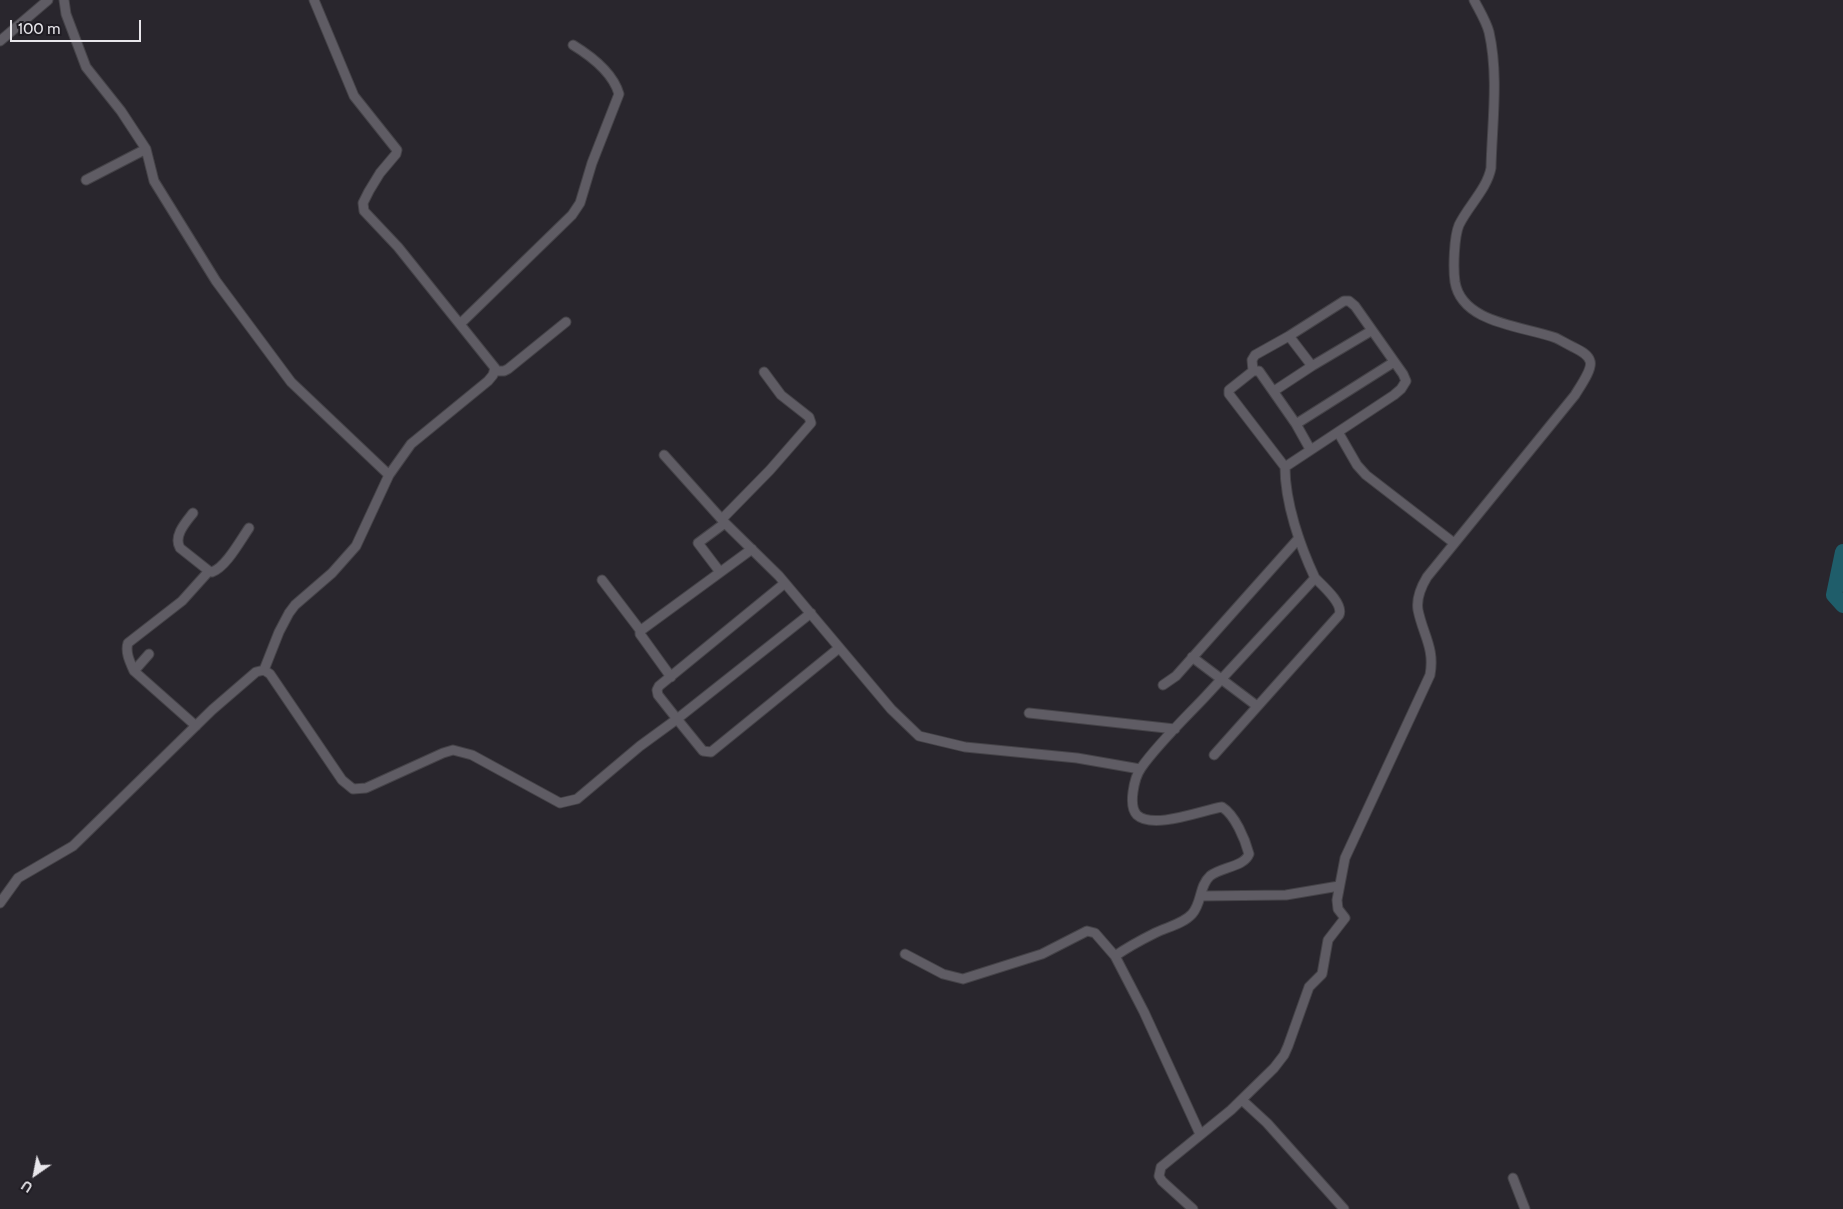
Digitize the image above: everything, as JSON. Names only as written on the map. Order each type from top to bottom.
[{"type":"street","points":[[0,41],[48,0]]},
{"type":"street","points":[[64,0],[66,14],[86,67],[121,111],[146,149],[154,181],[216,281],[291,382],[389,475]]},
{"type":"street","points":[[1192,1209],[1162,1181],[1159,1171],[1164,1164],[1242,1100],[1274,1068],[1284,1055],[1309,987],[1322,974],[1328,940],[1345,921],[1338,908],[1337,900],[1345,858],[1430,675],[1431,655],[1428,639],[1418,610],[1420,589],[1427,577],[1454,543],[1575,396],[1591,364],[1583,352],[1556,338],[1504,324],[1478,313],[1461,299],[1455,284],[1456,236],[1459,225],[1488,177],[1491,168],[1494,85],[1492,53],[1488,30],[1474,0]]},
{"type":"street","points":[[264,670],[279,632],[295,604],[332,573],[360,540],[389,475],[415,439],[488,382],[495,371],[494,365],[398,246],[364,211],[363,203],[369,190],[397,150],[354,96],[317,2]]},
{"type":"street","points":[[460,324],[572,216],[580,203],[592,163],[618,94],[608,75],[592,57],[573,45]]},
{"type":"street","points":[[86,180],[146,149]]},
{"type":"street","points":[[1253,371],[1252,360],[1256,355],[1344,300],[1349,301],[1355,306],[1405,377],[1406,382],[1401,389],[1285,467]]},
{"type":"street","points":[[495,371],[508,369],[566,322]]},
{"type":"street","points":[[1274,391],[1371,331]]},
{"type":"street","points":[[1289,336],[1312,366]]},
{"type":"street","points":[[1296,424],[1394,362]]},
{"type":"street","points":[[1214,755],[1341,611],[1339,605],[1315,578],[1304,553],[1285,478],[1285,467],[1228,394],[1229,390],[1253,371],[1259,371],[1296,424],[1310,449]]},
{"type":"street","points":[[720,572],[698,544],[724,521],[811,423],[809,417],[781,395],[764,372]]},
{"type":"street","points":[[1338,432],[1357,465],[1366,475],[1454,543]]},
{"type":"street","points":[[664,455],[724,521],[785,583],[891,709],[919,736],[965,748],[1078,758],[1140,769]]},
{"type":"street","points":[[193,513],[178,535],[178,544],[180,548],[212,572],[230,556],[249,528]]},
{"type":"street","points":[[1163,686],[1170,682],[1299,538]]},
{"type":"street","points":[[640,630],[752,549]]},
{"type":"street","points":[[196,726],[134,671],[126,646],[182,601],[209,570]]},
{"type":"street","points":[[1115,956],[1135,943],[1183,921],[1193,913],[1201,896],[1203,885],[1210,876],[1247,859],[1249,854],[1247,848],[1238,828],[1226,809],[1222,807],[1169,820],[1143,818],[1136,814],[1133,807],[1135,781],[1140,769],[1175,729],[1315,578]]},
{"type":"street","points":[[602,580],[640,630],[640,634],[671,677]]},
{"type":"street","points":[[785,583],[657,690],[658,695],[703,751],[711,752],[839,648]]},
{"type":"street","points":[[0,903],[18,878],[73,846],[253,673],[264,670],[270,674],[348,786],[358,789],[366,788],[453,750],[472,755],[554,800],[568,802],[577,799],[640,746],[811,613]]},
{"type":"street","points":[[134,671],[149,654]]},
{"type":"street","points":[[1192,657],[1258,706]]},
{"type":"street","points":[[1029,713],[1175,729]]},
{"type":"street","points":[[1201,896],[1286,895],[1339,886]]},
{"type":"street","points":[[905,954],[943,974],[963,979],[1042,954],[1087,931],[1095,933],[1115,956],[1144,1012],[1200,1134]]},
{"type":"street","points":[[1242,1100],[1267,1123],[1344,1209]]},
{"type":"street","points":[[1513,1178],[1525,1209]]},
{"type":"waterway","points":[[1843,552],[1834,595],[1843,605]]}]
